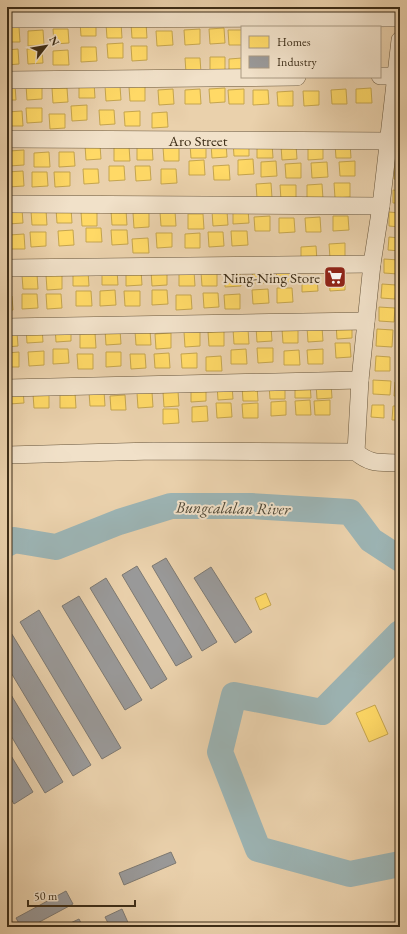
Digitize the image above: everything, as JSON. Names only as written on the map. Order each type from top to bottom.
[{"type":"street","points":[[7,19],[400,18]]},
{"type":"street","points":[[356,452],[360,380],[372,264],[392,144],[388,76],[400,40]]},
{"type":"street","points":[[7,80],[241,78]]},
{"type":"street","name":"Aro Street","points":[[7,139],[392,144]]},
{"type":"street","points":[[7,204],[381,206]]},
{"type":"street","points":[[7,268],[372,264]]},
{"type":"street","points":[[7,327],[366,321]]},
{"type":"street","points":[[7,388],[360,380]]},
{"type":"street","points":[[7,455],[153,451],[356,452],[364,459],[375,462],[400,462]]},
{"type":"building: Homes","points":[[157,7],[172,7],[173,14],[157,15]]},
{"type":"building: Homes","points":[[185,7],[200,7],[201,13],[185,14]]},
{"type":"building: Homes","points":[[209,7],[225,7],[225,12],[210,13]]},
{"type":"building: Homes","points":[[229,7],[244,7],[244,13],[229,14]]},
{"type":"building: Homes","points":[[257,7],[272,7],[272,12],[257,12]]},
{"type":"building: Homes","points":[[281,7],[297,7],[297,14],[282,14]]},
{"type":"building: Homes","points":[[308,7],[323,7],[323,13],[308,13]]},
{"type":"building: Homes","points":[[335,7],[351,7],[351,11],[336,12]]},
{"type":"building: Homes","points":[[360,7],[375,7],[375,11],[360,11]]},
{"type":"building: Homes","points":[[96,21],[96,36],[81,36],[80,22]]},
{"type":"building: Homes","points":[[121,23],[122,38],[107,38],[106,24]]},
{"type":"building: Homes","points":[[146,23],[147,38],[132,38],[131,24]]},
{"type":"building: Homes","points":[[19,27],[20,42],[7,42],[7,28]]},
{"type":"building: Homes","points":[[224,28],[225,43],[210,44],[209,29]]},
{"type":"building: Homes","points":[[53,29],[68,29],[69,43],[54,44]]},
{"type":"building: Homes","points":[[200,29],[200,44],[185,45],[184,30]]},
{"type":"building: Homes","points":[[43,30],[44,45],[28,46],[28,31]]},
{"type":"building: Homes","points":[[228,30],[241,30],[241,45],[229,45]]},
{"type":"building: Homes","points":[[156,31],[172,31],[173,45],[157,46]]},
{"type":"building: Homes","points":[[123,43],[123,58],[108,58],[107,44]]},
{"type":"building: Homes","points":[[131,46],[147,46],[147,60],[132,61]]},
{"type":"building: Homes","points":[[81,47],[96,47],[97,61],[81,62]]},
{"type":"building: Homes","points":[[18,49],[19,64],[7,65],[7,50]]},
{"type":"building: Homes","points":[[27,49],[42,49],[43,63],[28,64]]},
{"type":"building: Homes","points":[[68,50],[69,65],[53,65],[53,51]]},
{"type":"building: Homes","points":[[210,57],[225,57],[225,71],[210,72]]},
{"type":"building: Homes","points":[[185,58],[200,58],[201,73],[186,73]]},
{"type":"building: Homes","points":[[241,58],[241,73],[229,73],[229,59]]},
{"type":"building: Homes","points":[[94,83],[95,98],[79,98],[79,84]]},
{"type":"building: Homes","points":[[42,84],[42,99],[27,100],[26,85]]},
{"type":"building: Homes","points":[[7,85],[15,85],[16,100],[7,100]]},
{"type":"building: Homes","points":[[105,86],[120,86],[121,100],[106,101]]},
{"type":"building: Homes","points":[[145,86],[145,101],[130,101],[129,87]]},
{"type":"building: Homes","points":[[52,88],[67,88],[68,102],[53,103]]},
{"type":"building: Homes","points":[[225,88],[225,102],[210,103],[209,89]]},
{"type":"building: Homes","points":[[371,88],[372,103],[356,103],[356,89]]},
{"type":"building: Homes","points":[[173,89],[174,104],[159,105],[158,90]]},
{"type":"building: Homes","points":[[200,89],[201,104],[185,104],[185,90]]},
{"type":"building: Homes","points":[[244,89],[244,104],[229,104],[228,90]]},
{"type":"building: Homes","points":[[346,89],[347,104],[332,104],[331,90]]},
{"type":"building: Homes","points":[[253,90],[268,90],[269,104],[253,105]]},
{"type":"building: Homes","points":[[293,91],[293,106],[278,106],[277,92]]},
{"type":"building: Homes","points":[[303,91],[319,91],[319,105],[304,106]]},
{"type":"building: Homes","points":[[87,105],[87,120],[72,121],[71,106]]},
{"type":"building: Homes","points":[[26,108],[42,108],[42,122],[27,123]]},
{"type":"building: Homes","points":[[99,110],[114,110],[115,124],[100,125]]},
{"type":"building: Homes","points":[[22,111],[23,126],[8,126],[7,112]]},
{"type":"building: Homes","points":[[140,111],[140,126],[125,126],[124,112]]},
{"type":"building: Homes","points":[[167,112],[168,127],[152,128],[152,113]]},
{"type":"building: Homes","points":[[49,114],[65,114],[65,128],[50,129]]},
{"type":"building: Homes","points":[[249,141],[249,156],[234,156],[233,142]]},
{"type":"building: Homes","points":[[206,143],[206,158],[191,158],[190,144]]},
{"type":"building: Homes","points":[[226,143],[227,157],[212,158],[211,144]]},
{"type":"building: Homes","points":[[272,143],[273,158],[257,158],[257,144]]},
{"type":"building: Homes","points":[[350,143],[351,158],[336,158],[335,144]]},
{"type":"building: Homes","points":[[323,144],[323,159],[308,160],[308,145]]},
{"type":"building: Homes","points":[[85,145],[100,145],[101,159],[86,160]]},
{"type":"building: Homes","points":[[137,145],[152,145],[153,160],[137,160]]},
{"type":"building: Homes","points":[[296,145],[297,159],[282,160],[281,146]]},
{"type":"building: Homes","points":[[114,146],[129,146],[130,161],[114,161]]},
{"type":"building: Homes","points":[[179,146],[179,161],[164,161],[163,147]]},
{"type":"building: Homes","points":[[396,148],[400,149],[400,161],[396,161]]},
{"type":"building: Homes","points":[[24,150],[24,165],[9,166],[9,151]]},
{"type":"building: Homes","points":[[49,152],[50,167],[34,167],[34,153]]},
{"type":"building: Homes","points":[[59,152],[74,152],[75,166],[59,167]]},
{"type":"building: Homes","points":[[253,159],[254,174],[238,175],[238,160]]},
{"type":"building: Homes","points":[[204,160],[205,175],[189,175],[189,161]]},
{"type":"building: Homes","points":[[276,161],[277,176],[261,177],[261,162]]},
{"type":"building: Homes","points":[[355,161],[355,176],[340,176],[339,162]]},
{"type":"building: Homes","points":[[327,162],[328,177],[312,178],[311,163]]},
{"type":"building: Homes","points":[[301,163],[301,178],[286,178],[285,164]]},
{"type":"building: Homes","points":[[229,165],[230,180],[214,180],[213,166]]},
{"type":"building: Homes","points":[[109,166],[124,166],[125,180],[109,181]]},
{"type":"building: Homes","points":[[135,166],[150,166],[151,180],[136,181]]},
{"type":"building: Homes","points":[[395,166],[400,166],[400,180],[394,179]]},
{"type":"building: Homes","points":[[83,169],[98,169],[99,183],[84,184]]},
{"type":"building: Homes","points":[[161,169],[176,169],[177,183],[161,184]]},
{"type":"building: Homes","points":[[23,171],[24,186],[8,187],[7,172]]},
{"type":"building: Homes","points":[[32,172],[47,172],[48,186],[32,187]]},
{"type":"building: Homes","points":[[54,172],[70,172],[70,186],[55,187]]},
{"type":"building: Homes","points":[[271,183],[272,198],[257,198],[256,184]]},
{"type":"building: Homes","points":[[334,183],[350,183],[350,197],[335,198]]},
{"type":"building: Homes","points":[[322,184],[323,199],[307,199],[307,185]]},
{"type":"building: Homes","points":[[280,185],[296,185],[296,199],[281,200]]},
{"type":"building: Homes","points":[[393,190],[400,191],[400,203],[393,203]]},
{"type":"building: Homes","points":[[71,208],[72,223],[57,223],[56,209]]},
{"type":"building: Homes","points":[[7,209],[22,209],[23,223],[8,224]]},
{"type":"building: Homes","points":[[233,209],[248,209],[249,223],[233,224]]},
{"type":"building: Homes","points":[[46,210],[47,225],[32,225],[31,211]]},
{"type":"building: Homes","points":[[126,210],[127,225],[112,225],[111,211]]},
{"type":"building: Homes","points":[[97,211],[97,226],[82,226],[81,212]]},
{"type":"building: Homes","points":[[175,211],[176,226],[161,226],[160,212]]},
{"type":"building: Homes","points":[[212,211],[227,211],[228,225],[213,226]]},
{"type":"building: Homes","points":[[389,212],[400,213],[400,227],[389,226]]},
{"type":"building: Homes","points":[[133,213],[149,213],[149,227],[134,228]]},
{"type":"building: Homes","points":[[188,214],[203,214],[204,229],[188,229]]},
{"type":"building: Homes","points":[[270,216],[270,231],[255,231],[254,217]]},
{"type":"building: Homes","points":[[333,216],[348,216],[349,230],[333,231]]},
{"type":"building: Homes","points":[[320,217],[321,232],[306,232],[305,218]]},
{"type":"building: Homes","points":[[279,218],[294,218],[295,232],[279,233]]},
{"type":"building: Homes","points":[[86,228],[101,228],[102,242],[86,242]]},
{"type":"building: Homes","points":[[73,230],[74,245],[59,246],[58,231]]},
{"type":"building: Homes","points":[[111,230],[127,230],[128,244],[112,245]]},
{"type":"building: Homes","points":[[231,231],[247,231],[248,245],[232,246]]},
{"type":"building: Homes","points":[[30,232],[46,232],[46,246],[31,247]]},
{"type":"building: Homes","points":[[208,232],[223,232],[224,246],[209,247]]},
{"type":"building: Homes","points":[[156,233],[172,233],[172,247],[157,248]]},
{"type":"building: Homes","points":[[200,233],[200,248],[185,248],[185,234]]},
{"type":"building: Homes","points":[[24,234],[25,249],[10,249],[9,235]]},
{"type":"building: Homes","points":[[389,237],[400,238],[400,251],[388,250]]},
{"type":"building: Homes","points":[[148,238],[149,253],[133,253],[132,239]]},
{"type":"building: Homes","points":[[345,243],[345,258],[330,258],[329,244]]},
{"type":"building: Homes","points":[[316,246],[317,261],[301,261],[301,247]]},
{"type":"building: Homes","points":[[384,259],[399,260],[398,274],[384,273]]},
{"type":"building: Homes","points":[[292,267],[292,282],[277,282],[276,268]]},
{"type":"building: Homes","points":[[268,268],[268,283],[253,283],[252,269]]},
{"type":"building: Homes","points":[[117,270],[118,285],[102,285],[102,271]]},
{"type":"building: Homes","points":[[141,270],[142,285],[126,286],[126,271]]},
{"type":"building: Homes","points":[[167,270],[167,285],[152,286],[151,271]]},
{"type":"building: Homes","points":[[88,271],[89,286],[73,286],[73,272]]},
{"type":"building: Homes","points":[[194,271],[195,286],[179,286],[179,272]]},
{"type":"building: Homes","points":[[217,271],[217,286],[202,286],[201,272]]},
{"type":"building: Homes","points":[[225,272],[240,272],[241,286],[225,287]]},
{"type":"building: Homes","points":[[37,274],[38,289],[23,289],[22,275]]},
{"type":"building: Homes","points":[[62,274],[62,289],[47,290],[46,275]]},
{"type":"building: Homes","points":[[7,275],[10,275],[11,290],[7,290]]},
{"type":"building: Homes","points":[[329,276],[345,276],[345,290],[330,291]]},
{"type":"building: Homes","points":[[302,277],[317,277],[318,291],[302,292]]},
{"type":"building: Homes","points":[[382,284],[396,285],[395,299],[381,298]]},
{"type":"building: Homes","points":[[277,288],[292,288],[293,302],[277,303]]},
{"type":"building: Homes","points":[[268,289],[269,303],[253,304],[252,290]]},
{"type":"building: Homes","points":[[115,290],[116,305],[100,306],[100,291]]},
{"type":"building: Homes","points":[[152,290],[167,290],[168,304],[152,305]]},
{"type":"building: Homes","points":[[76,291],[91,291],[92,306],[76,306]]},
{"type":"building: Homes","points":[[124,291],[140,291],[140,306],[125,306]]},
{"type":"building: Homes","points":[[203,293],[218,293],[219,307],[204,308]]},
{"type":"building: Homes","points":[[22,294],[37,294],[38,308],[22,309]]},
{"type":"building: Homes","points":[[46,294],[61,294],[62,308],[47,309]]},
{"type":"building: Homes","points":[[240,294],[240,309],[225,309],[224,295]]},
{"type":"building: Homes","points":[[176,295],[191,295],[192,309],[176,310]]},
{"type":"building: Homes","points":[[7,296],[12,296],[13,310],[7,311]]},
{"type":"building: Homes","points":[[379,307],[395,308],[394,322],[379,321]]},
{"type":"building: Homes","points":[[352,323],[352,338],[337,339],[336,324]]},
{"type":"building: Homes","points":[[55,327],[71,327],[71,341],[56,342]]},
{"type":"building: Homes","points":[[256,327],[271,327],[272,341],[257,342]]},
{"type":"building: Homes","points":[[307,327],[322,327],[323,341],[308,342]]},
{"type":"building: Homes","points":[[26,328],[42,328],[43,342],[27,343]]},
{"type":"building: Homes","points":[[298,328],[298,343],[283,343],[282,329]]},
{"type":"building: Homes","points":[[233,329],[248,329],[249,344],[234,344]]},
{"type":"building: Homes","points":[[377,329],[393,330],[392,347],[376,346]]},
{"type":"building: Homes","points":[[105,330],[120,330],[121,344],[106,345]]},
{"type":"building: Homes","points":[[150,330],[151,345],[136,345],[135,331]]},
{"type":"building: Homes","points":[[224,331],[224,346],[209,346],[208,332]]},
{"type":"building: Homes","points":[[7,332],[17,332],[18,346],[7,347]]},
{"type":"building: Homes","points":[[184,332],[200,332],[200,346],[185,347]]},
{"type":"building: Homes","points":[[95,333],[96,348],[80,348],[80,334]]},
{"type":"building: Homes","points":[[171,333],[171,348],[156,349],[155,334]]},
{"type":"building: Homes","points":[[399,333],[400,350],[398,350]]},
{"type":"building: Homes","points":[[335,343],[350,343],[351,357],[336,358]]},
{"type":"building: Homes","points":[[257,348],[273,348],[273,362],[258,363]]},
{"type":"building: Homes","points":[[53,349],[68,349],[69,363],[53,364]]},
{"type":"building: Homes","points":[[246,349],[247,364],[231,364],[231,350]]},
{"type":"building: Homes","points":[[323,349],[323,364],[308,364],[307,350]]},
{"type":"building: Homes","points":[[299,350],[300,365],[284,365],[284,351]]},
{"type":"building: Homes","points":[[44,351],[44,365],[29,366],[28,352]]},
{"type":"building: Homes","points":[[19,352],[19,367],[7,367],[7,353]]},
{"type":"building: Homes","points":[[106,352],[121,352],[121,366],[106,367]]},
{"type":"building: Homes","points":[[169,353],[170,368],[155,368],[154,354]]},
{"type":"building: Homes","points":[[197,353],[197,368],[182,368],[181,354]]},
{"type":"building: Homes","points":[[77,354],[93,354],[93,369],[78,369]]},
{"type":"building: Homes","points":[[130,354],[145,354],[146,368],[131,369]]},
{"type":"building: Homes","points":[[221,356],[222,371],[206,371],[206,357]]},
{"type":"building: Homes","points":[[376,356],[390,357],[390,371],[375,371]]},
{"type":"building: Homes","points":[[397,358],[400,358],[400,372],[397,372]]},
{"type":"building: Homes","points":[[373,380],[391,381],[390,395],[373,394]]},
{"type":"building: Homes","points":[[395,382],[400,382],[400,396],[394,396]]},
{"type":"building: Homes","points":[[310,383],[311,398],[295,398],[295,384]]},
{"type":"building: Homes","points":[[285,384],[285,399],[270,399],[269,385]]},
{"type":"building: Homes","points":[[316,384],[331,384],[332,398],[317,399]]},
{"type":"building: Homes","points":[[217,385],[232,385],[233,399],[218,400]]},
{"type":"building: Homes","points":[[242,386],[257,386],[258,401],[243,401]]},
{"type":"building: Homes","points":[[191,387],[206,387],[206,401],[191,402]]},
{"type":"building: Homes","points":[[8,389],[23,389],[24,403],[9,404]]},
{"type":"building: Homes","points":[[104,391],[105,406],[90,406],[89,392]]},
{"type":"building: Homes","points":[[178,391],[179,406],[164,407],[163,392]]},
{"type":"building: Homes","points":[[152,392],[153,407],[138,408],[137,393]]},
{"type":"building: Homes","points":[[49,393],[49,408],[34,408],[33,394]]},
{"type":"building: Homes","points":[[75,393],[76,408],[60,408],[60,394]]},
{"type":"building: Homes","points":[[125,395],[126,410],[111,410],[110,396]]},
{"type":"building: Homes","points":[[310,400],[311,415],[296,415],[295,401]]},
{"type":"building: Homes","points":[[330,400],[330,415],[315,415],[314,401]]},
{"type":"building: Homes","points":[[286,401],[286,415],[271,416],[271,402]]},
{"type":"building: Homes","points":[[216,403],[231,403],[232,417],[217,418]]},
{"type":"building: Homes","points":[[258,403],[258,418],[243,418],[242,404]]},
{"type":"building: Homes","points":[[372,405],[384,405],[384,418],[371,417]]},
{"type":"building: Homes","points":[[207,406],[208,421],[192,422],[192,407]]},
{"type":"building: Homes","points":[[393,406],[400,406],[400,420],[392,420]]},
{"type":"building: Homes","points":[[163,409],[178,409],[179,423],[163,424]]},
{"type":"building: Homes","points":[[266,593],[271,605],[260,610],[255,598]]},
{"type":"building: Homes","points":[[375,705],[388,734],[369,742],[356,713]]},
{"type":"building: Industry","points":[[166,558],[217,642],[202,651],[152,566]]},
{"type":"building: Industry","points":[[137,566],[192,657],[176,666],[122,575]]},
{"type":"building: Industry","points":[[211,567],[252,632],[235,643],[194,578]]},
{"type":"building: Industry","points":[[106,578],[167,679],[151,689],[90,588]]},
{"type":"building: Industry","points":[[79,596],[142,700],[125,710],[62,606]]},
{"type":"building: Industry","points":[[39,610],[121,748],[102,759],[20,622]]},
{"type":"building: Industry","points":[[7,626],[91,765],[73,776],[7,666]]},
{"type":"building: Industry","points":[[7,688],[63,782],[45,793],[7,729]]},
{"type":"building: Industry","points":[[7,749],[33,792],[14,804],[7,792]]},
{"type":"building: Industry","points":[[171,852],[176,863],[124,885],[119,873]]},
{"type":"building: Industry","points":[[66,891],[73,904],[30,927],[21,927],[16,918]]},
{"type":"building: Industry","points":[[122,909],[130,927],[110,927],[105,917]]},
{"type":"building: Industry","points":[[79,919],[83,927],[62,927]]},
{"type":"waterway","name":"Bungcalalan River","points":[[7,544],[14,540],[56,547],[119,522],[171,506],[251,506],[350,512],[371,540],[400,559]]},
{"type":"waterway","name":"Bungcalalan River","points":[[400,633],[322,712],[234,695],[220,752],[258,849],[350,874],[400,864]]},
{"type":"place","name":"Ning-Ning Store","points":[[335,277]]}]
